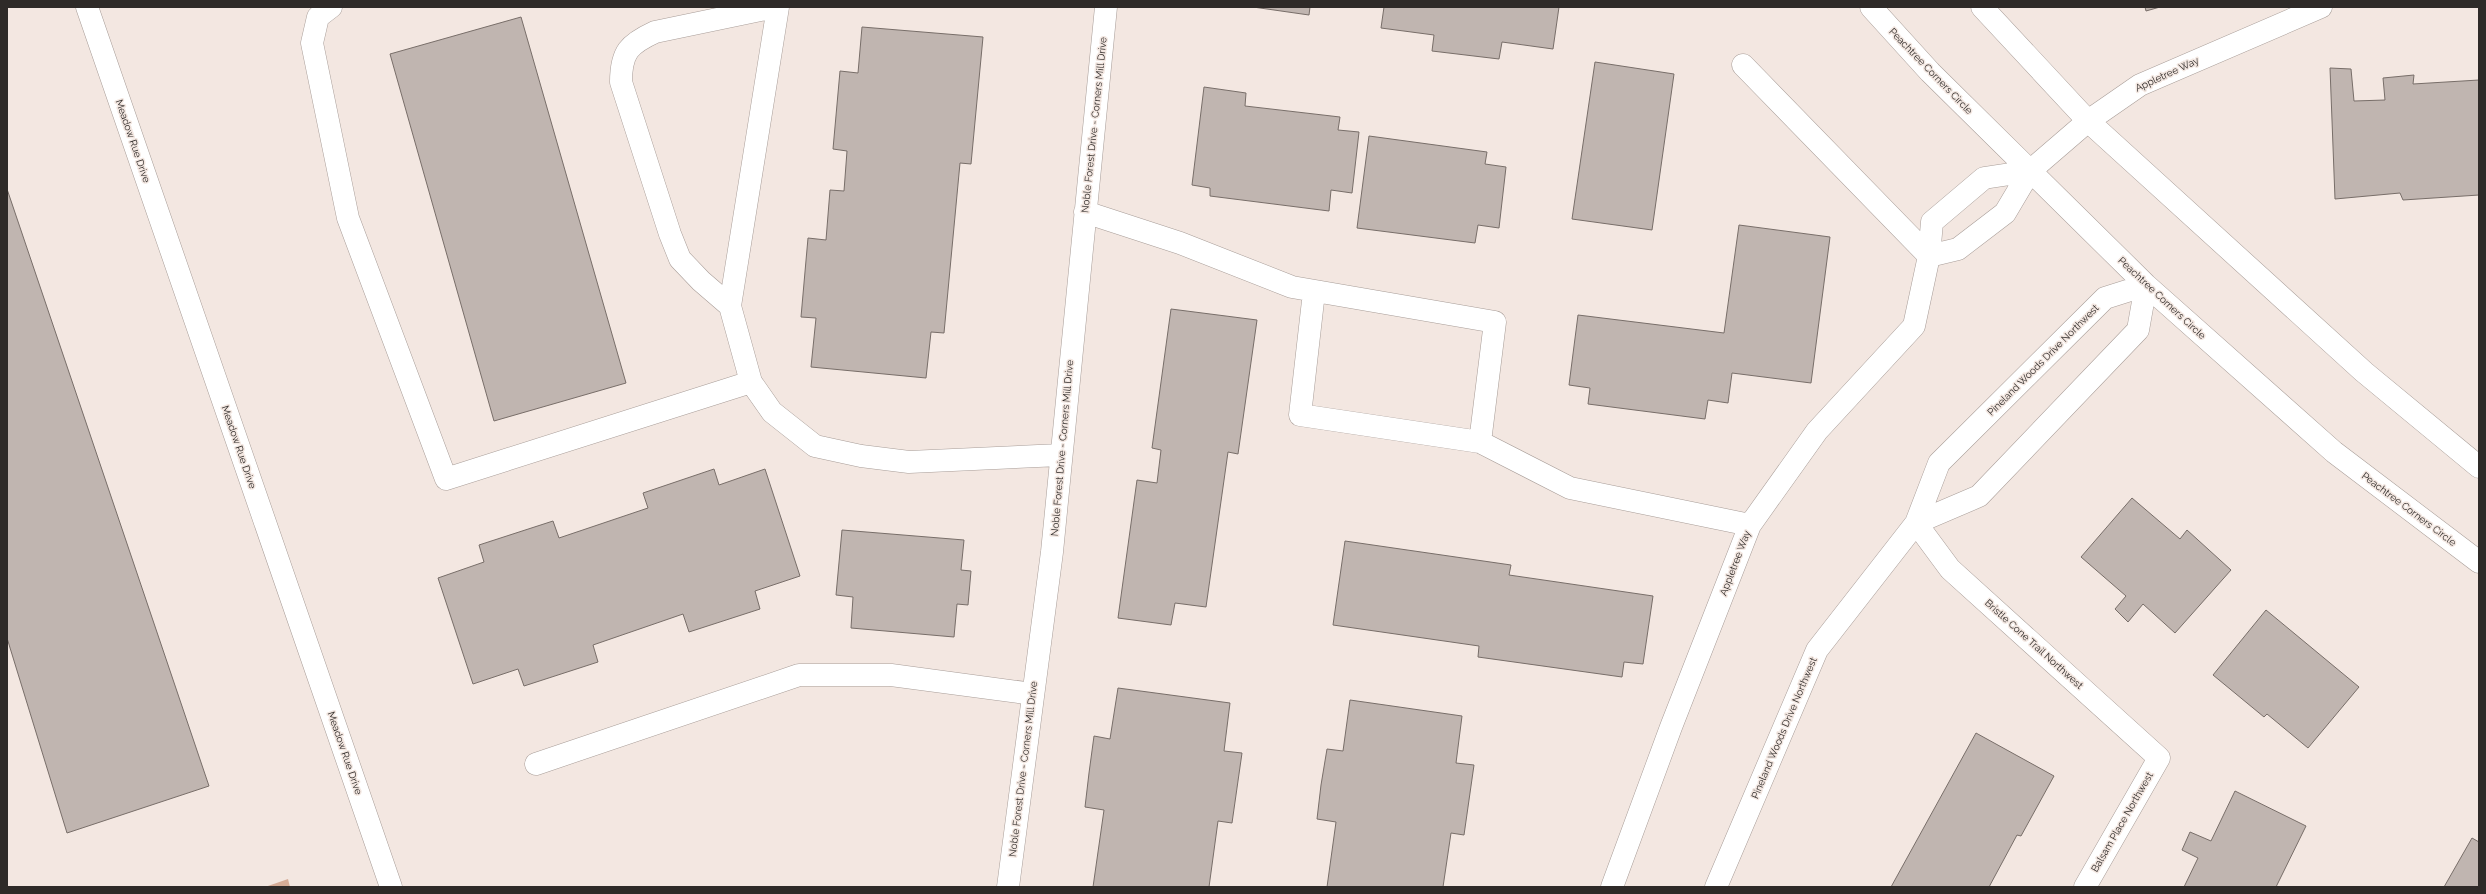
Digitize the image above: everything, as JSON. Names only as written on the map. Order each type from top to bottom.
[{"type":"street","name":"Meadow Rue Drive","points":[[87,7],[391,887]]},
{"type":"street","points":[[331,7],[318,17],[312,42],[348,218],[446,479],[751,382]]},
{"type":"street","points":[[730,306],[701,281],[680,259],[670,234],[620,82],[621,67],[625,53],[638,40],[655,32],[775,7]]},
{"type":"street","points":[[778,7],[730,306],[751,382],[772,412],[815,446],[861,456],[909,462],[1060,455]]},
{"type":"street","name":"Noble Forest Drive - Corners Mill Drive","points":[[1008,887],[1052,552],[1060,455],[1106,7]]},
{"type":"street","name":"Peachtree Corners Circle","points":[[1871,7],[1930,72],[2146,285],[2334,452],[2479,562]]},
{"type":"street","points":[[1982,7],[2088,121],[2364,372],[2479,467]]},
{"type":"street","name":"Appletree Way","points":[[1929,256],[1958,249],[2005,213],[2030,171],[2088,121],[2140,84],[2321,7]]},
{"type":"street","points":[[1743,65],[1929,256]]},
{"type":"street","name":"Appletree Way","points":[[1612,887],[1671,727],[1750,525],[1817,431],[1914,326],[1929,256],[1932,222],[1984,178],[2030,171]]},
{"type":"street","points":[[1085,212],[1180,243],[1292,287],[1495,322],[1480,442]]},
{"type":"street","name":"Pineland Woods Drive Northwest","points":[[1716,887],[1817,650],[1916,523],[1939,463],[2105,298],[2146,285],[2138,330],[1979,496],[1916,523]]},
{"type":"street","points":[[1314,292],[1300,415],[1480,442],[1570,488],[1750,525]]},
{"type":"street","name":"Bristle Cone Trail Northwest","points":[[1916,523],[1950,569],[2159,758]]},
{"type":"street","points":[[536,764],[799,675],[891,676],[1033,694]]},
{"type":"street","name":"Balsam Place Northwest","points":[[2085,887],[2159,758]]},
{"type":"shaded area","points":[[288,879],[290,887],[265,887]]},
{"type":"building","points":[[1253,7],[1310,7],[1309,15]]},
{"type":"building","points":[[1384,7],[1559,7],[1553,49],[1502,42],[1499,59],[1432,51],[1434,35],[1381,28]]},
{"type":"building","points":[[2145,7],[2160,7],[2146,11]]},
{"type":"building","points":[[521,17],[626,383],[494,421],[390,54]]},
{"type":"building","points":[[862,27],[983,37],[971,164],[960,163],[944,333],[931,332],[926,378],[811,367],[816,318],[801,317],[808,238],[826,240],[830,190],[844,191],[847,151],[833,149],[840,71],[858,73]]},
{"type":"building","points":[[1595,62],[1674,74],[1652,230],[1572,219]]},
{"type":"building","points":[[2330,68],[2351,69],[2354,101],[2385,100],[2383,78],[2414,75],[2413,84],[2479,80],[2479,195],[2403,200],[2400,193],[2335,199]]},
{"type":"building","points":[[1204,87],[1246,93],[1245,106],[1340,117],[1338,130],[1359,132],[1352,193],[1331,190],[1329,211],[1210,196],[1210,188],[1192,185]]},
{"type":"building","points":[[1369,136],[1487,152],[1485,164],[1506,167],[1499,228],[1478,225],[1475,243],[1357,228]]},
{"type":"building","points":[[7,189],[209,786],[67,833],[7,638]]},
{"type":"building","points":[[1739,225],[1830,237],[1811,383],[1732,373],[1728,403],[1708,400],[1705,419],[1588,404],[1590,388],[1569,385],[1578,315],[1724,333]]},
{"type":"building","points":[[1171,309],[1257,320],[1238,454],[1228,452],[1206,607],[1175,603],[1171,625],[1118,618],[1137,480],[1157,483],[1161,450],[1152,448]]},
{"type":"building","points":[[714,469],[719,485],[765,469],[800,576],[755,591],[760,609],[689,632],[683,614],[593,645],[598,662],[524,686],[518,669],[473,684],[438,578],[484,562],[479,545],[553,521],[559,538],[648,508],[643,493]]},
{"type":"building","points":[[2132,498],[2180,539],[2187,530],[2231,570],[2175,633],[2143,604],[2128,622],[2115,609],[2126,596],[2081,557]]},
{"type":"building","points":[[842,530],[964,540],[961,570],[971,571],[968,605],[957,604],[954,637],[851,628],[853,597],[836,595]]},
{"type":"building","points":[[1345,541],[1511,565],[1509,575],[1653,596],[1643,664],[1624,662],[1622,677],[1478,657],[1479,646],[1333,625]]},
{"type":"building","points":[[2266,610],[2359,687],[2308,748],[2267,714],[2264,717],[2213,675]]},
{"type":"building","points":[[1118,688],[1230,703],[1224,751],[1242,753],[1232,823],[1218,821],[1209,887],[1093,887],[1104,810],[1085,807],[1089,773],[1094,736],[1110,739]]},
{"type":"building","points":[[1350,700],[1462,716],[1456,763],[1474,765],[1464,835],[1451,833],[1443,887],[1327,887],[1336,822],[1317,819],[1321,785],[1327,749],[1343,751]]},
{"type":"building","points":[[1976,733],[2054,776],[2021,836],[2017,835],[1989,887],[1891,887]]},
{"type":"building","points":[[2235,791],[2306,826],[2276,887],[2184,887],[2198,858],[2182,850],[2190,832],[2211,841]]},
{"type":"building","points":[[2472,838],[2479,842],[2479,887],[2444,887]]}]
